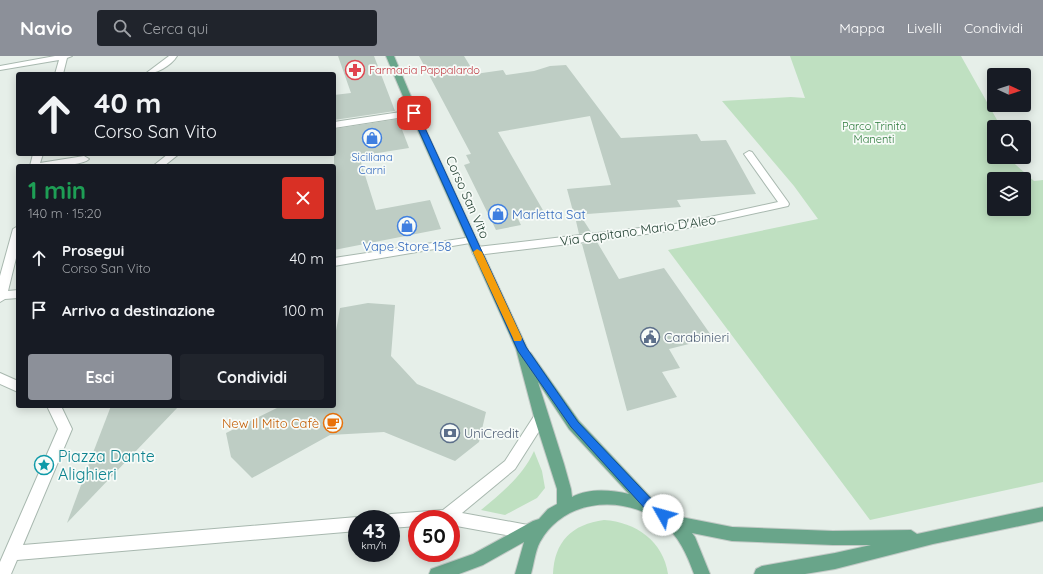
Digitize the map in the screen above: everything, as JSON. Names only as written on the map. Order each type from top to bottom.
[{"type":"main road","name":"Corso San Vito","points":[[390,56],[414,113],[522,349]]},
{"type":"main road","points":[[522,349],[541,417],[558,464],[564,489],[565,505]]},
{"type":"main road","points":[[522,349],[574,424],[652,508],[672,522],[690,543],[702,574]]},
{"type":"main road","points":[[437,574],[477,560],[528,532],[565,505],[589,498],[615,496],[652,508]]},
{"type":"main road","points":[[762,574],[835,561],[933,537],[1043,514]]},
{"type":"main road","points":[[672,522],[732,534],[834,538],[933,537]]},
{"type":"main road","points":[[523,574],[524,560],[528,546],[542,523]]},
{"type":"street","points":[[0,68],[65,56],[60,72]]},
{"type":"street","points":[[152,72],[173,56]]},
{"type":"street","points":[[336,125],[414,113]]},
{"type":"street","name":"Via Capitano Mario D'Aleo","points":[[477,251],[683,226],[784,204],[749,154]]},
{"type":"street","points":[[161,164],[171,156]]},
{"type":"street","points":[[56,164],[86,160]]},
{"type":"street","points":[[16,237],[0,297],[16,294]]},
{"type":"street","points":[[336,262],[472,240]]},
{"type":"street","points":[[0,378],[16,385]]},
{"type":"street","points":[[3,574],[65,429],[55,408]]},
{"type":"street","points":[[455,510],[510,465],[541,417]]},
{"type":"street","points":[[460,520],[528,532]]},
{"type":"street","points":[[12,553],[348,525]]},
{"type":"green space","name":"Parco Trinità Manenti","points":[[790,56],[961,56],[987,102],[987,112],[993,112],[997,120],[987,120],[987,164],[1015,164],[1024,172],[987,172],[987,216],[1031,216],[1031,178],[1034,181],[1043,180],[1043,482],[870,520],[668,250],[818,219],[794,186],[722,101],[791,97],[805,98]]},
{"type":"green space","points":[[534,451],[542,471],[545,488],[537,498],[505,515],[481,510],[518,476]]},
{"type":"green space","points":[[604,520],[627,525],[646,535],[660,552],[665,562],[668,574],[553,574],[557,553],[567,536],[574,530],[583,526]]},
{"type":"building","points":[[338,56],[374,56],[395,111],[336,120],[336,95],[351,93]]},
{"type":"building","points":[[419,56],[464,56],[475,74],[503,70],[506,75],[534,71],[550,66],[566,65],[621,138],[697,134],[701,141],[726,140],[756,194],[677,200],[681,207],[574,215],[567,189],[611,185],[590,116],[498,132],[544,212],[517,217],[521,225],[496,230],[464,165],[470,163],[466,155],[471,154]]},
{"type":"building","points":[[398,119],[409,148],[359,156],[376,210],[430,200],[441,229],[336,250],[336,164],[334,164],[334,156],[336,156],[336,129]]},
{"type":"building","points":[[582,218],[591,232],[579,234],[576,221]]},
{"type":"building","points":[[597,242],[619,279],[664,268],[713,338],[669,349],[680,368],[662,372],[677,397],[627,411],[582,244]]},
{"type":"building","points":[[368,303],[395,305],[391,356],[417,384],[486,412],[479,442],[455,461],[384,432],[330,435],[252,478],[231,457],[226,433],[277,408],[336,408],[336,331],[340,308]]},
{"type":"building","points":[[110,408],[177,408],[67,523]]},
{"type":"slow traffic","points":[[477,252],[517,338]]},
{"type":"place","name":"Farmacia Pappalardo","points":[[355,70]]},
{"type":"place","name":"Siciliana Carni","points":[[372,138]]},
{"type":"place","name":"Marletta Sat","points":[[498,214]]},
{"type":"place","name":"Vape Store 158","points":[[407,226]]},
{"type":"place","name":"Carabinieri","points":[[650,337]]},
{"type":"place","name":"New Il Mito Cafè","points":[[333,423]]},
{"type":"place","name":"UniCredit","points":[[450,433]]},
{"type":"place","name":"Piazza Dante Alighieri","points":[[44,465]]},
{"type":"route","points":[[414,113],[522,349],[574,424],[652,508],[663,515]]}]
